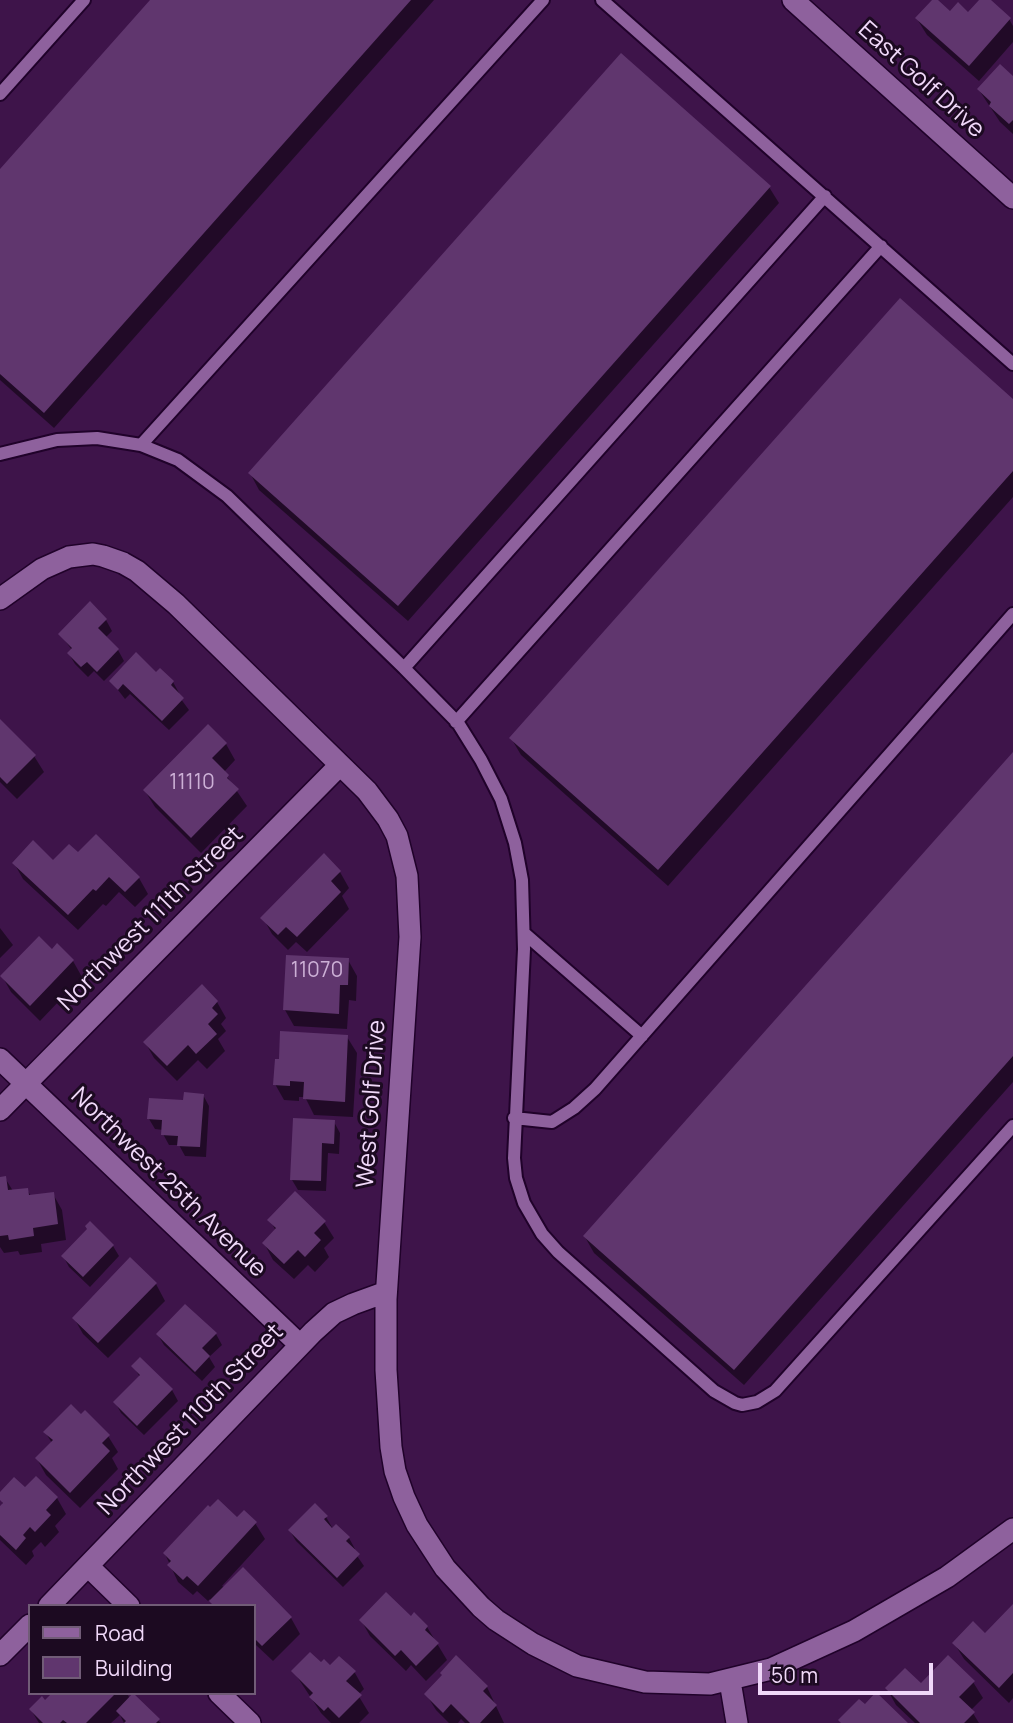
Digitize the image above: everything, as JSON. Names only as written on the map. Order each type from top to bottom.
[{"type":"street","name":"East Golf Drive","points":[[793,0],[1013,198]]},
{"type":"street","name":"West Golf Drive","points":[[0,599],[42,569],[69,557],[93,555],[123,563],[147,578],[167,596],[367,792],[388,819],[403,856],[409,894],[409,960],[386,1292],[388,1413],[395,1471],[417,1525],[438,1559],[461,1587],[496,1620],[533,1644],[578,1666],[645,1682],[695,1685],[730,1681],[799,1658],[862,1627],[947,1577],[1013,1529]]},
{"type":"street","name":"Northwest 111th Street","points":[[0,1110],[340,765]]},
{"type":"street","name":"Northwest 25th Avenue","points":[[0,1059],[300,1345]]},
{"type":"street","name":"Northwest 110th Street","points":[[51,1604],[334,1313],[386,1292]]},
{"type":"street","points":[[88,1566],[127,1604]]},
{"type":"street","points":[[0,1655],[28,1627]]},
{"type":"street","points":[[730,1681],[737,1723]]},
{"type":"street","points":[[221,1695],[250,1723]]},
{"type":"lane","points":[[0,94],[84,0]]},
{"type":"lane","points":[[141,445],[543,0]]},
{"type":"lane","points":[[602,0],[1013,364]]},
{"type":"lane","points":[[404,668],[825,196]]},
{"type":"lane","points":[[456,722],[881,246]]},
{"type":"lane","points":[[0,454],[37,443],[76,438],[116,440],[141,445],[178,460],[227,496],[456,722],[488,772],[506,813],[522,880],[524,933],[514,1118],[516,1178],[527,1210],[542,1234],[567,1261],[714,1391],[743,1405],[757,1402],[779,1387],[1013,1126]]},
{"type":"lane","points":[[514,1118],[549,1123],[566,1114],[595,1089],[1013,614]]},
{"type":"lane","points":[[524,933],[642,1036]]},
{"type":"building","points":[[150,0],[411,0],[44,413],[0,374],[0,169]]},
{"type":"building","points":[[932,0],[938,0],[950,11],[958,2],[968,12],[979,0],[991,0],[1011,18],[969,66],[915,18]]},
{"type":"building","points":[[621,53],[771,186],[398,606],[248,473]]},
{"type":"building","points":[[1000,64],[1013,76],[1013,120],[1009,124],[989,106],[991,102],[977,89]]},
{"type":"building","points":[[900,298],[1013,399],[1013,471],[658,870],[509,738]]},
{"type":"building","points":[[90,601],[107,619],[98,628],[119,649],[97,672],[87,662],[81,667],[67,653],[72,648],[58,634]]},
{"type":"building","points":[[136,652],[156,672],[160,668],[174,681],[171,685],[184,698],[162,721],[123,684],[118,690],[109,681]]},
{"type":"building","points":[[0,719],[36,755],[7,784],[0,777]]},
{"type":"building","points":[[208,724],[227,743],[212,758],[239,789],[191,838],[143,790]]},
{"type":"building","points":[[1013,752],[1013,1056],[734,1370],[583,1236]]},
{"type":"building","points":[[96,834],[140,877],[125,892],[109,877],[68,915],[12,863],[33,840],[53,860],[69,844],[78,852]]},
{"type":"building","points":[[324,853],[341,871],[331,881],[341,892],[297,937],[286,927],[278,935],[260,918]]},
{"type":"building","points":[[39,936],[52,949],[57,943],[74,960],[30,1006],[0,976]]},
{"type":"building","points":[[286,955],[349,958],[348,985],[340,985],[339,1014],[283,1010]]},
{"type":"building","points":[[202,984],[218,1001],[212,1008],[218,1014],[208,1024],[217,1034],[196,1054],[188,1045],[167,1066],[143,1042]]},
{"type":"building","points":[[280,1031],[348,1035],[345,1102],[303,1099],[304,1082],[290,1081],[290,1086],[273,1085],[275,1059],[279,1059]]},
{"type":"building","points":[[184,1092],[204,1094],[200,1147],[177,1146],[178,1136],[161,1135],[162,1120],[147,1119],[149,1098],[183,1100]]},
{"type":"building","points":[[293,1118],[335,1120],[334,1144],[322,1143],[321,1181],[290,1180]]},
{"type":"building","points":[[6,1176],[8,1190],[28,1188],[29,1195],[54,1192],[58,1224],[33,1228],[34,1236],[9,1240],[8,1235],[0,1236],[0,1177]]},
{"type":"building","points":[[295,1191],[326,1221],[314,1233],[321,1240],[305,1257],[298,1250],[284,1264],[262,1243],[276,1228],[267,1220]]},
{"type":"building","points":[[90,1221],[114,1245],[83,1277],[61,1256],[87,1229],[85,1226]]},
{"type":"building","points":[[130,1257],[157,1283],[98,1343],[72,1318]]},
{"type":"building","points":[[185,1304],[217,1333],[202,1348],[210,1356],[195,1372],[156,1334]]},
{"type":"building","points":[[140,1357],[173,1389],[137,1426],[113,1402],[140,1375],[131,1366]]},
{"type":"building","points":[[71,1404],[81,1414],[85,1410],[110,1435],[102,1443],[110,1451],[70,1493],[35,1458],[53,1440],[43,1432]]},
{"type":"building","points":[[36,1476],[58,1497],[46,1510],[51,1515],[35,1532],[30,1527],[23,1535],[26,1538],[16,1550],[0,1535],[0,1506],[3,1503],[0,1500],[0,1492],[14,1477],[25,1487]]},
{"type":"building","points":[[218,1499],[237,1517],[244,1510],[257,1522],[198,1586],[187,1576],[183,1580],[167,1565],[171,1561],[163,1553],[208,1505],[210,1507]]},
{"type":"building","points":[[315,1503],[328,1516],[324,1519],[332,1528],[336,1524],[350,1537],[346,1541],[360,1554],[337,1578],[288,1530]]},
{"type":"building","points":[[243,1567],[292,1617],[262,1646],[256,1640],[256,1604],[212,1604],[209,1601]]},
{"type":"building","points":[[386,1592],[411,1616],[414,1612],[428,1626],[425,1630],[439,1643],[416,1666],[401,1650],[395,1656],[359,1620]]},
{"type":"building","points":[[1013,1604],[1013,1673],[999,1688],[952,1643],[973,1621],[985,1633]]},
{"type":"building","points":[[310,1652],[321,1662],[324,1659],[330,1665],[339,1656],[356,1671],[346,1681],[362,1695],[339,1718],[328,1707],[324,1711],[309,1697],[313,1693],[291,1671]]},
{"type":"building","points":[[456,1655],[488,1686],[483,1691],[497,1705],[480,1723],[470,1723],[451,1704],[443,1713],[424,1694]]},
{"type":"building","points":[[948,1655],[975,1681],[959,1697],[975,1712],[964,1723],[920,1723],[885,1688],[905,1668],[921,1683]]},
{"type":"building","points":[[876,1692],[908,1723],[841,1723],[838,1720],[859,1699],[865,1704]]},
{"type":"building","points":[[50,1695],[114,1695],[86,1723],[67,1723],[63,1720],[60,1723],[43,1723],[29,1709],[42,1696],[45,1700]]},
{"type":"building","points":[[131,1695],[135,1695],[160,1719],[156,1723],[124,1723],[126,1721],[116,1711]]}]
